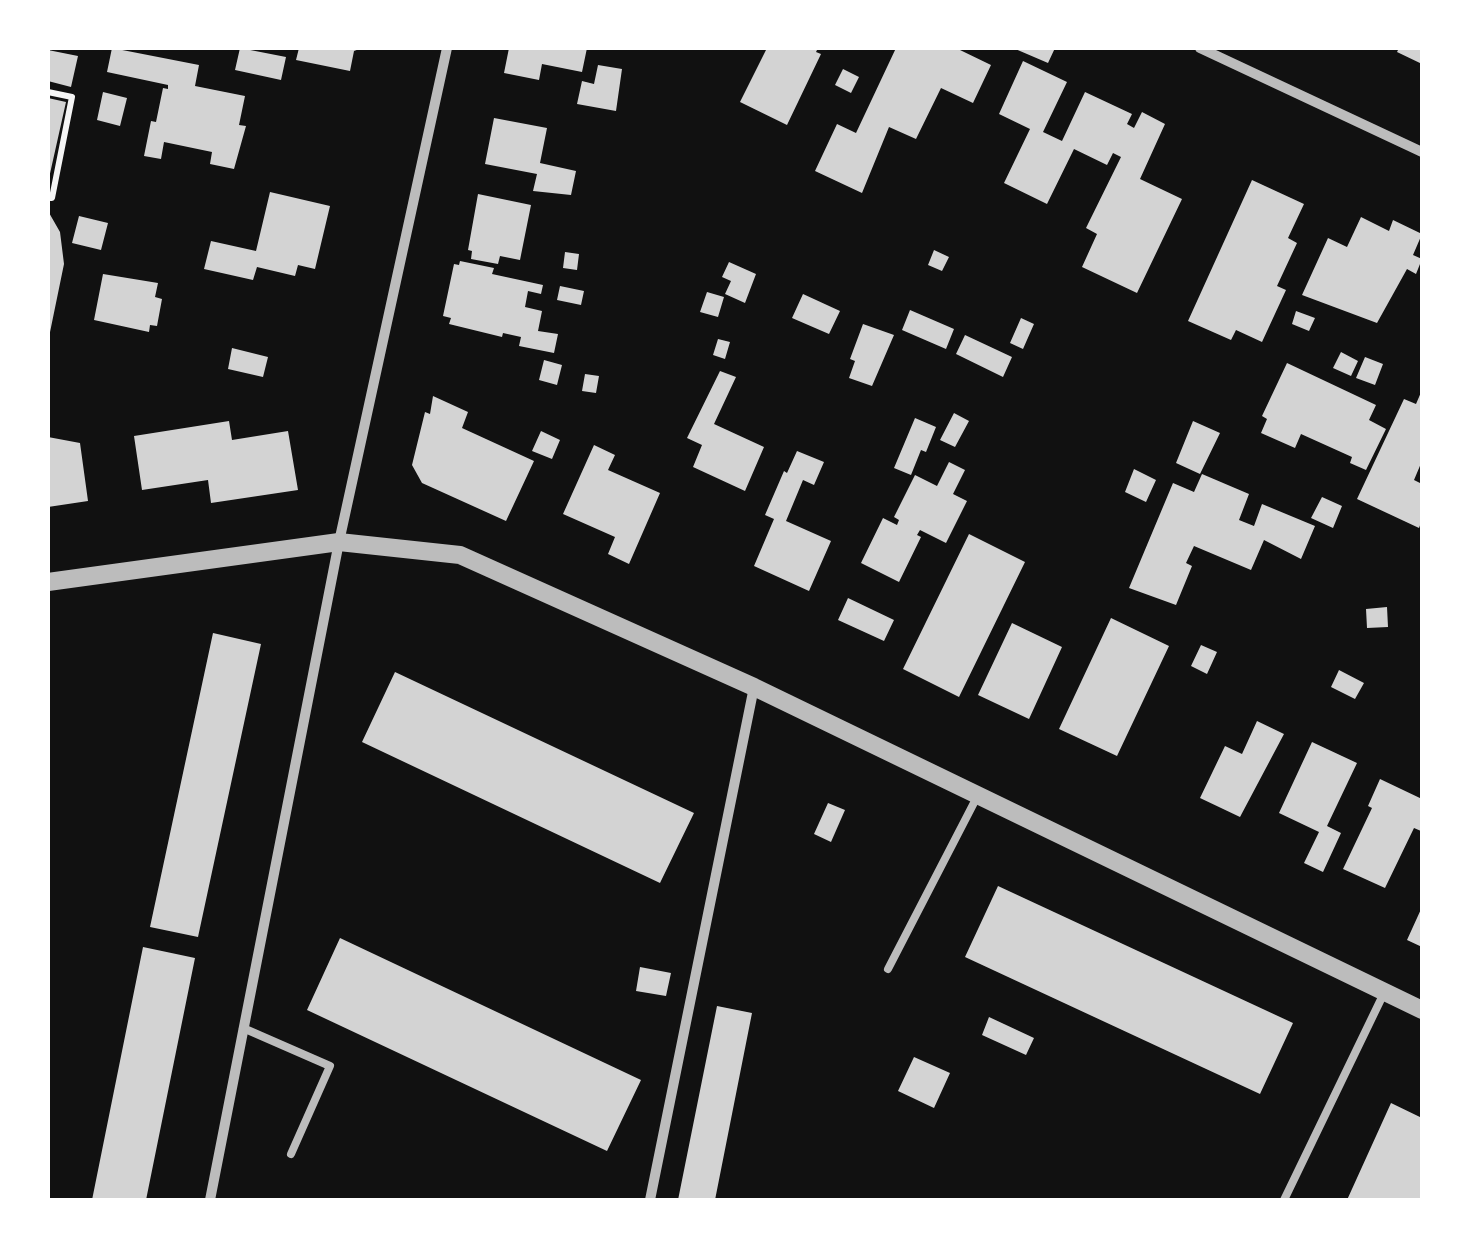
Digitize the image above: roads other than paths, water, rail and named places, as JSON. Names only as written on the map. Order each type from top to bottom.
[{"type":"street","points":[[210,1200],[339,542],[447,48]]},
{"type":"street","points":[[1200,48],[1422,152]]},
{"type":"street","points":[[48,582],[339,542],[460,555],[754,687],[1422,1010]]},
{"type":"street","points":[[650,1200],[754,687]]},
{"type":"lane","points":[[888,969],[978,795]]},
{"type":"lane","points":[[1284,1200],[1384,991]]},
{"type":"lane","points":[[243,1028],[330,1066],[291,1154]]}]
